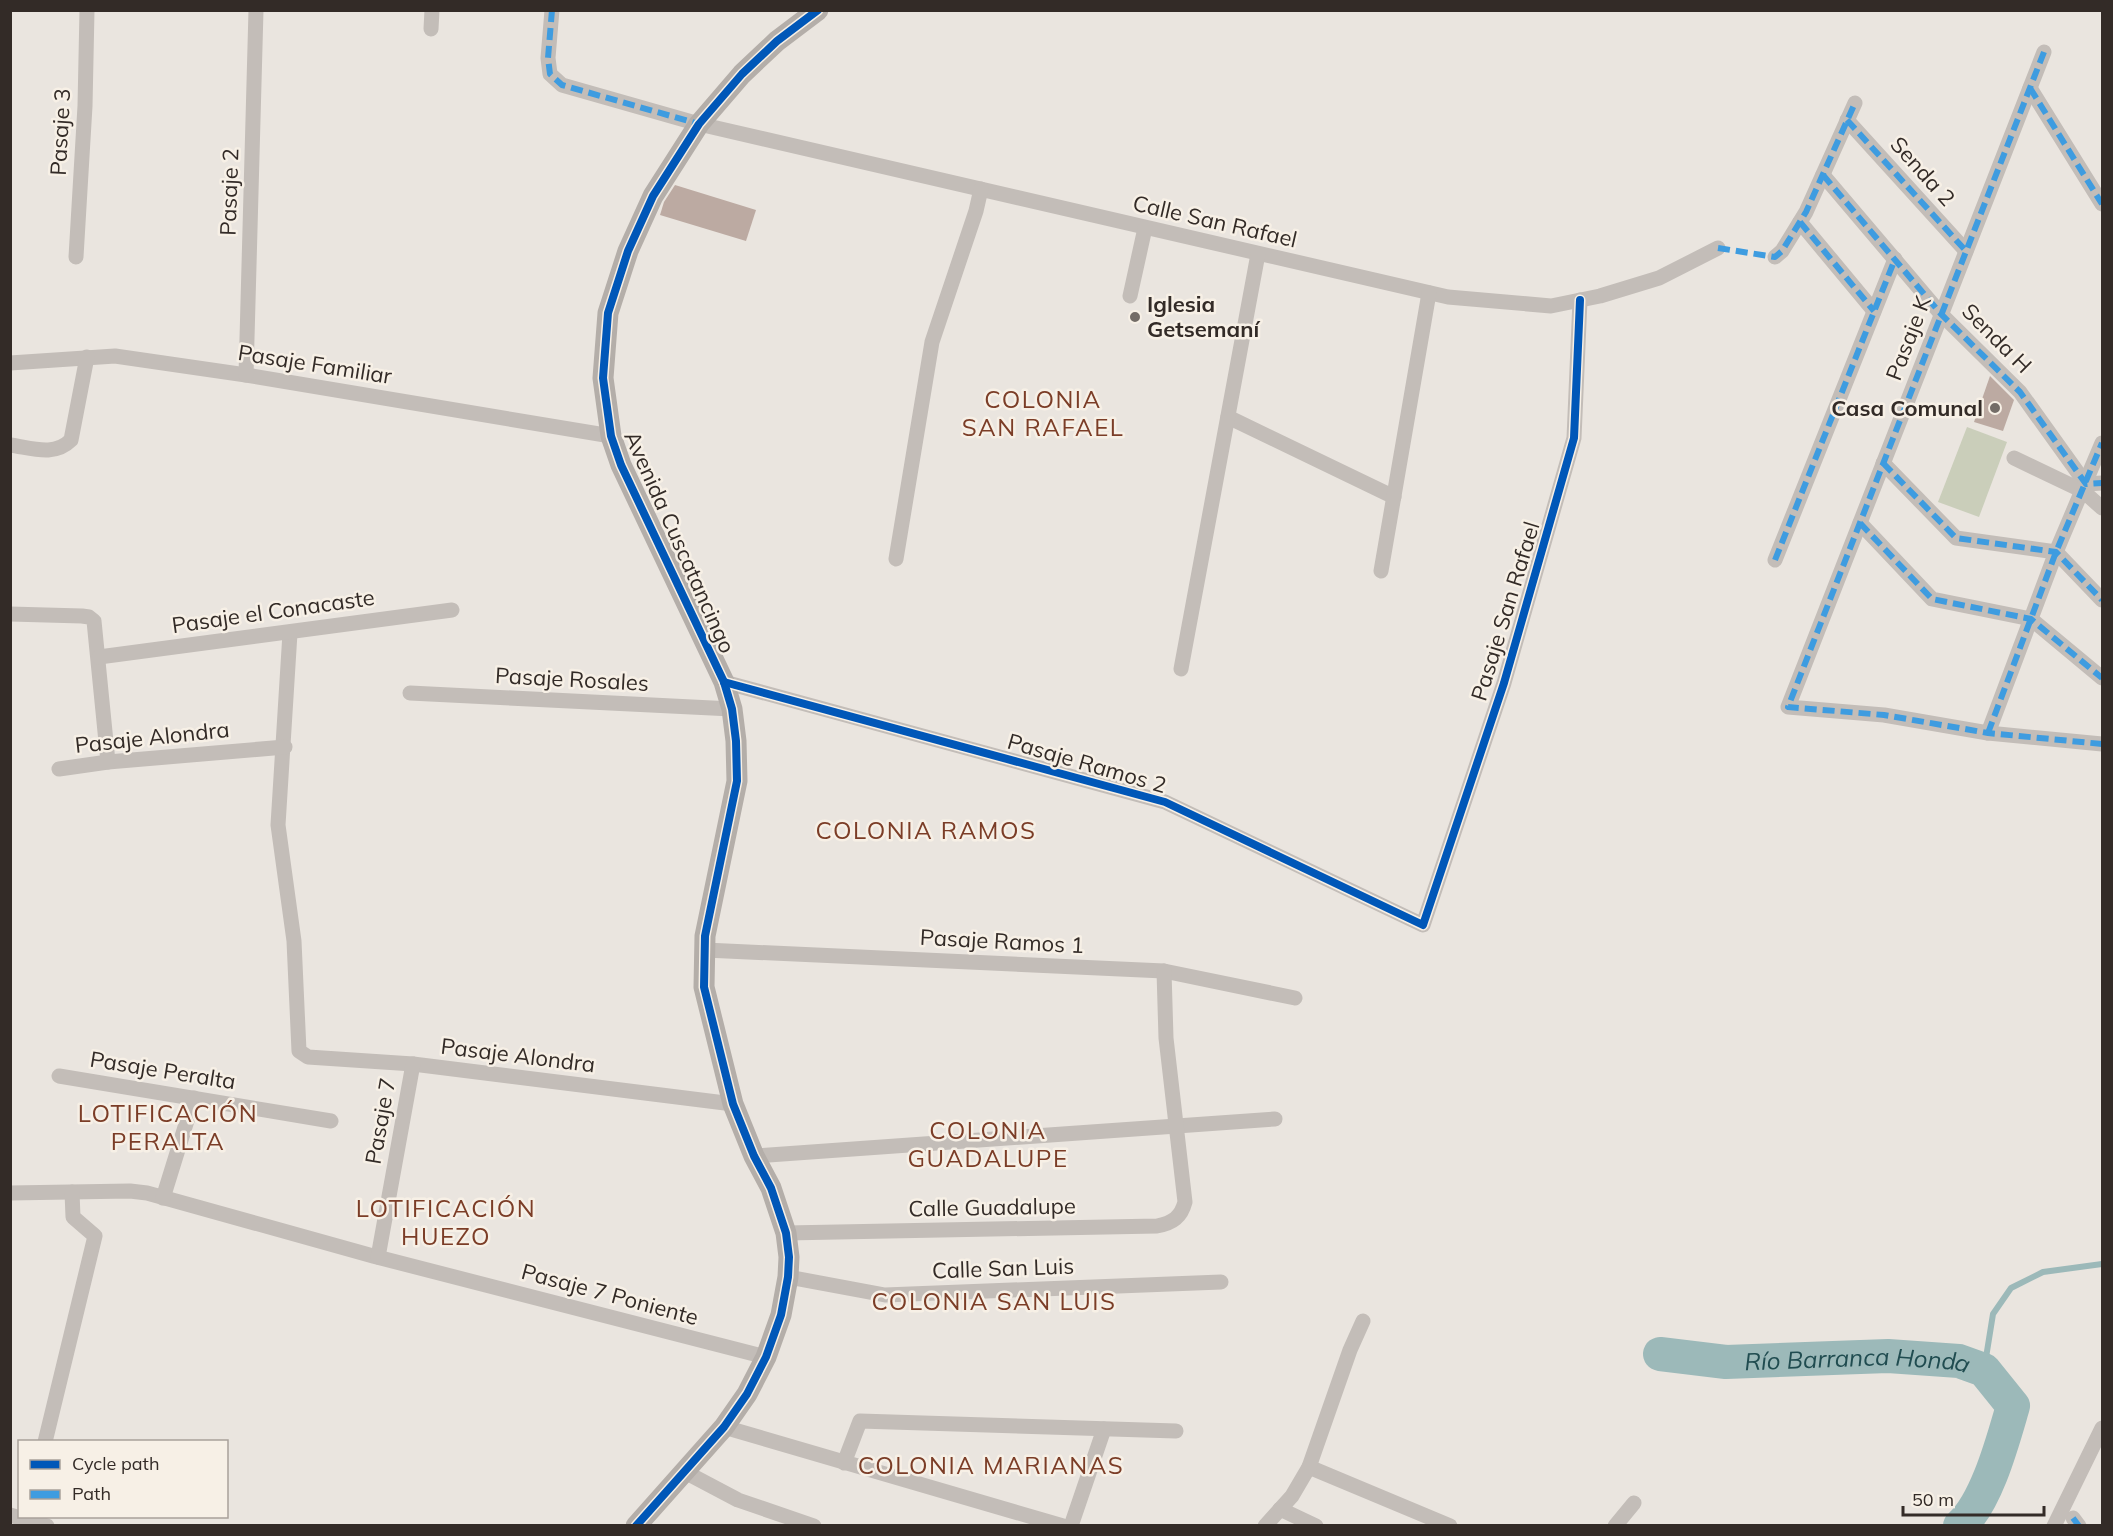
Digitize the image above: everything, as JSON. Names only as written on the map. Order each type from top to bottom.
[{"type":"street","name":"Pasaje 3","points":[[76,256],[85,106],[87,10]]},
{"type":"street","name":"Pasaje 2","points":[[246,375],[256,10]]},
{"type":"street","points":[[431,29],[432,10]]},
{"type":"street","points":[[552,10],[550,74],[562,85],[699,124]]},
{"type":"street","name":"Avenida Cuscatancingo","points":[[636,1526],[724,1427],[747,1394],[766,1357],[781,1316],[789,1257],[786,1233],[771,1188],[754,1156],[733,1104],[704,987],[705,950],[715,883],[737,781],[732,709],[724,682],[621,465],[611,436],[603,378],[608,313],[628,251],[653,195],[699,124],[751,66],[777,41],[818,10]]},
{"type":"street","name":"Pasaje K","points":[[1988,733],[1884,715],[1788,707],[2044,52]]},
{"type":"street","points":[[2030,88],[2103,204]]},
{"type":"street","points":[[1775,257],[1782,251],[1800,222],[1855,103]]},
{"type":"street","name":"Senda 2","points":[[1847,120],[1966,251]]},
{"type":"street","name":"Calle San Rafael","points":[[699,124],[1448,297],[1551,306],[1600,296],[1659,278],[1718,248]]},
{"type":"street","name":"Senda H","points":[[1823,175],[1941,314],[2020,392],[2085,487]]},
{"type":"street","points":[[896,560],[932,342],[976,211],[981,189]]},
{"type":"street","points":[[1800,222],[1874,311]]},
{"type":"street","points":[[1130,296],[1145,228]]},
{"type":"street","points":[[1181,669],[1258,254]]},
{"type":"street","points":[[1775,560],[1894,259]]},
{"type":"street","points":[[1381,571],[1429,293]]},
{"type":"street","name":"Pasaje San Rafael","points":[[1423,925],[1504,683],[1575,438],[1580,300]]},
{"type":"street","name":"Pasaje Familiar","points":[[10,363],[115,356],[246,375],[611,436]]},
{"type":"street","points":[[10,445],[52,450],[62,448],[71,440],[87,357]]},
{"type":"street","points":[[1228,417],[1394,497]]},
{"type":"street","points":[[2103,443],[2056,552],[1988,733],[2103,744]]},
{"type":"street","points":[[2014,458],[2085,487],[2103,508]]},
{"type":"street","points":[[1883,464],[1956,538],[2056,552],[2103,600]]},
{"type":"street","points":[[2085,487],[2103,483]]},
{"type":"street","points":[[1860,523],[1932,599],[2031,619],[2103,678]]},
{"type":"street","name":"Pasaje el Conacaste","points":[[99,657],[452,610]]},
{"type":"street","points":[[10,614],[82,616],[94,621],[108,762]]},
{"type":"street","points":[[285,747],[290,633]]},
{"type":"street","name":"Pasaje Ramos 2","points":[[724,682],[1165,802],[1423,925]]},
{"type":"street","name":"Pasaje Rosales","points":[[410,693],[732,709]]},
{"type":"street","name":"Pasaje Alondra","points":[[59,769],[108,762],[285,747],[278,825],[294,941],[299,1051],[308,1057],[413,1064],[733,1104]]},
{"type":"street","name":"Pasaje Ramos 1","points":[[705,950],[1164,971],[1296,998]]},
{"type":"street","points":[[1164,971],[1166,1038],[1177,1126]]},
{"type":"street","name":"Pasaje 7","points":[[378,1257],[413,1064]]},
{"type":"street","name":"Pasaje Peralta","points":[[59,1076],[331,1121]]},
{"type":"street","points":[[163,1198],[194,1098]]},
{"type":"street","points":[[754,1156],[1275,1119]]},
{"type":"street","name":"Calle Guadalupe","points":[[786,1233],[1170,1224],[1182,1211],[1185,1202],[1177,1126]]},
{"type":"street","points":[[10,1192],[72,1191],[74,1217],[95,1236],[45,1440]]},
{"type":"street","name":"Pasaje 7 Poniente","points":[[72,1191],[130,1191],[163,1198],[378,1257],[766,1357]]},
{"type":"street","name":"Calle San Luis","points":[[788,1277],[885,1295],[1221,1282]]},
{"type":"street","points":[[1265,1526],[1292,1496],[1309,1467],[1350,1350],[1363,1321]]},
{"type":"street","points":[[844,1463],[860,1420],[1176,1431]]},
{"type":"street","points":[[724,1427],[1063,1526]]},
{"type":"street","points":[[2054,1526],[2103,1428]]},
{"type":"street","points":[[1071,1526],[1104,1429]]},
{"type":"street","points":[[1309,1467],[1450,1526]]},
{"type":"street","points":[[685,1472],[738,1500],[814,1526]]},
{"type":"street","points":[[1615,1526],[1634,1503]]},
{"type":"street","points":[[1280,1509],[1316,1526]]},
{"type":"street","points":[[27,1518],[47,1526]]},
{"type":"green space","points":[[1967,427],[2007,442],[1979,517],[1938,502]]},
{"type":"building","points":[[675,185],[756,210],[746,241],[660,215],[664,202]]},
{"type":"building","name":"Casa Comunal","points":[[1990,376],[2014,400],[2003,431],[1974,422]]},
{"type":"waterway","points":[[1984,1370],[1993,1314],[2011,1288],[2043,1272],[2102,1264]]},
{"type":"waterway","name":"Río Barranca Honda","points":[[1660,1354],[1726,1362],[1888,1356],[1959,1361],[1984,1370],[2013,1406],[1986,1486],[1970,1515],[1960,1526]]},
{"type":"marked path","points":[[552,10],[548,58],[550,74],[562,85],[699,124]]},
{"type":"marked path","points":[[2044,52],[1788,707],[1884,715],[1988,733],[2102,744]]},
{"type":"marked path","points":[[2030,88],[2102,204]]},
{"type":"marked path","points":[[1718,248],[1775,257],[1782,251],[1806,212],[1855,103]]},
{"type":"marked path","points":[[1847,120],[1966,251]]},
{"type":"marked path","points":[[1823,175],[1941,314],[2020,392],[2086,484],[2102,483]]},
{"type":"marked path","points":[[1800,222],[1874,311]]},
{"type":"marked path","points":[[1775,560],[1895,259]]},
{"type":"marked path","points":[[1988,733],[2056,552],[2102,443]]},
{"type":"marked path","points":[[1883,463],[1956,538],[2056,552],[2102,600]]},
{"type":"marked path","points":[[1860,523],[1932,599],[2031,619],[2102,678]]},
{"type":"marked path","points":[[2073,1518],[2079,1526]]},
{"type":"cycle path","points":[[636,1526],[724,1427],[747,1394],[766,1357],[781,1315],[789,1257],[786,1233],[771,1188],[754,1156],[733,1104],[704,987],[705,936],[737,781],[732,709],[724,682],[621,465],[611,436],[603,378],[608,313],[628,251],[653,196],[699,124],[742,74],[777,41],[818,10]]},
{"type":"cycle path","points":[[724,682],[1165,802],[1423,925],[1504,683],[1574,438],[1580,300]]},
{"type":"place","name":"Iglesia Getsemaní","points":[[1135,317]]},
{"type":"place","name":"Casa Comunal","points":[[1995,408]]},
{"type":"district","name":"COLONIA SAN RAFAEL","points":[[1043,413]]},
{"type":"district","name":"COLONIA RAMOS","points":[[926,830]]},
{"type":"district","name":"LOTIFICACIÓN PERALTA","points":[[168,1127]]},
{"type":"district","name":"COLONIA GUADALUPE","points":[[988,1144]]},
{"type":"district","name":"LOTIFICACIÓN HUEZO","points":[[446,1222]]},
{"type":"district","name":"COLONIA SAN LUIS","points":[[994,1301]]},
{"type":"district","name":"COLONIA MARIANAS","points":[[991,1465]]}]
